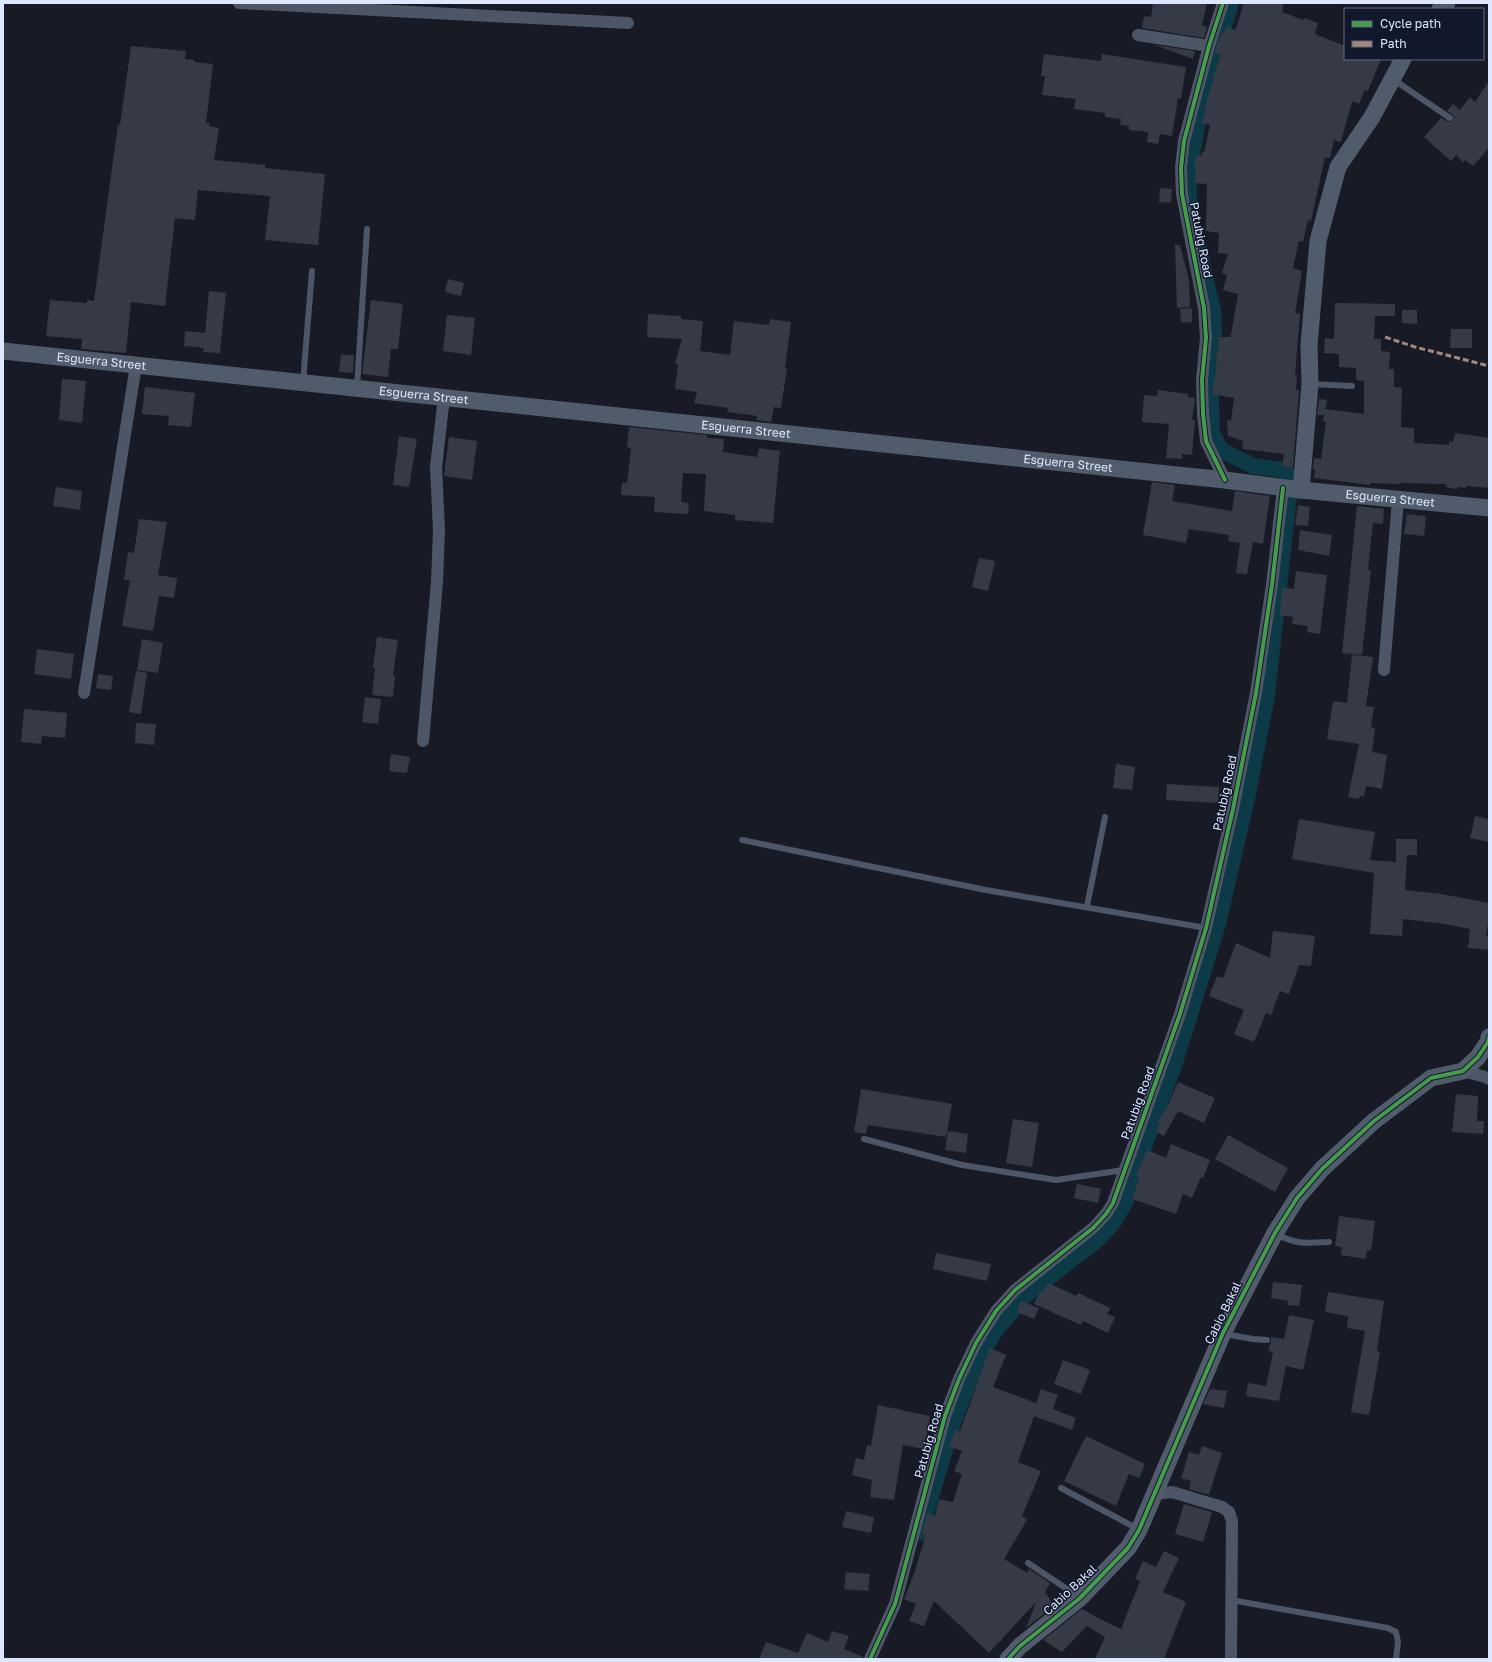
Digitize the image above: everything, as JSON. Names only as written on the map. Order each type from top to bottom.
[{"type":"main road","points":[[1301,490],[1310,384],[1309,345],[1318,241],[1338,167],[1372,117],[1402,60]]},
{"type":"main road","name":"Esguerra Street","points":[[3,351],[1226,480],[1301,490],[1489,508]]},
{"type":"main road","points":[[1463,1071],[1478,1057],[1488,1042],[1489,1037]]},
{"type":"main road","name":"Cabio Bakal","points":[[1008,1659],[1020,1646],[1080,1598],[1128,1548],[1139,1530],[1223,1333],[1275,1233],[1298,1198],[1322,1169],[1374,1121],[1431,1078],[1463,1071]]},
{"type":"street","points":[[239,3],[404,7],[628,23]]},
{"type":"street","name":"Patubig Road","points":[[1223,3],[1209,46],[1184,141],[1181,168],[1182,194],[1204,308],[1206,338],[1202,380],[1206,441],[1226,480]]},
{"type":"street","points":[[1138,35],[1209,46]]},
{"type":"street","points":[[84,693],[136,365]]},
{"type":"street","points":[[423,742],[438,582],[439,530],[436,467],[444,397]]},
{"type":"street","name":"Patubig Road","points":[[870,1659],[895,1604],[945,1416],[959,1379],[976,1343],[996,1311],[1015,1290],[1093,1228],[1106,1214],[1113,1203],[1180,1014],[1206,928],[1233,809],[1256,692],[1272,585],[1283,488]]},
{"type":"street","points":[[1384,670],[1398,500]]},
{"type":"street","points":[[1463,1071],[1489,1079]]},
{"type":"street","points":[[1154,1494],[1172,1492],[1222,1507],[1229,1512],[1232,1521],[1231,1659]]},
{"type":"lane","points":[[1392,79],[1450,118]]},
{"type":"lane","points":[[357,388],[367,229]]},
{"type":"lane","points":[[303,382],[312,271]]},
{"type":"lane","points":[[1310,384],[1352,386]]},
{"type":"lane","points":[[1088,906],[1105,817]]},
{"type":"lane","points":[[742,840],[986,890],[1088,906],[1206,928]]},
{"type":"lane","points":[[864,1139],[962,1165],[1056,1180],[1124,1170]]},
{"type":"lane","points":[[1275,1233],[1290,1241],[1301,1243],[1330,1242]]},
{"type":"lane","points":[[1223,1333],[1253,1339],[1267,1340]]},
{"type":"lane","points":[[1061,1488],[1139,1530]]},
{"type":"lane","points":[[1028,1563],[1080,1598]]},
{"type":"lane","points":[[1231,1600],[1388,1628],[1396,1632],[1398,1642],[1396,1659]]},
{"type":"building","points":[[1153,3],[1207,3],[1202,25],[1207,27],[1204,38],[1142,28],[1144,16],[1151,17]]},
{"type":"building","points":[[1243,3],[1284,3],[1282,12],[1303,20],[1304,18],[1318,23],[1315,34],[1344,46],[1344,60],[1381,60],[1368,91],[1365,90],[1359,104],[1352,101],[1341,142],[1334,140],[1330,158],[1325,157],[1311,221],[1308,220],[1303,242],[1299,241],[1293,268],[1302,271],[1295,313],[1300,314],[1295,375],[1297,375],[1296,390],[1299,390],[1293,467],[1282,466],[1284,454],[1242,449],[1243,441],[1228,436],[1227,420],[1231,421],[1234,398],[1212,394],[1216,372],[1217,351],[1219,351],[1218,337],[1230,337],[1231,335],[1238,294],[1223,290],[1227,275],[1222,273],[1228,254],[1218,253],[1219,233],[1206,231],[1207,184],[1195,183],[1196,168],[1194,168],[1197,155],[1201,156],[1202,152],[1204,153],[1210,125],[1202,123],[1207,100],[1214,79],[1213,78],[1221,55],[1215,53],[1216,48],[1222,32],[1224,33],[1227,27],[1235,30]]},
{"type":"building","points":[[1155,45],[1195,51],[1193,59]]},
{"type":"building","points":[[131,46],[186,51],[185,59],[194,60],[194,62],[213,64],[206,123],[210,123],[209,126],[219,128],[214,160],[265,165],[265,168],[325,174],[318,245],[265,240],[270,196],[198,190],[195,220],[175,218],[165,306],[131,302],[126,353],[81,349],[82,339],[46,336],[50,300],[87,303],[87,300],[94,301],[118,124],[120,125]]},
{"type":"building","points":[[1044,54],[1101,61],[1102,54],[1186,67],[1181,99],[1178,98],[1172,136],[1160,134],[1158,144],[1147,142],[1148,132],[1129,130],[1129,126],[1120,125],[1121,119],[1105,117],[1105,113],[1074,109],[1076,99],[1042,95],[1045,76],[1041,76]]},
{"type":"building","points":[[1489,81],[1489,148],[1473,166],[1465,160],[1463,162],[1456,155],[1451,161],[1424,137],[1441,118],[1449,122],[1453,121],[1454,116],[1447,111],[1453,104],[1460,110],[1470,97],[1475,102]]},
{"type":"building","points":[[1160,188],[1172,189],[1171,203],[1159,202]]},
{"type":"building","points":[[1175,245],[1180,245],[1189,280],[1190,307],[1177,308]]},
{"type":"building","points":[[448,279],[464,283],[461,296],[445,292]]},
{"type":"building","points":[[209,291],[226,293],[220,353],[203,352],[204,348],[184,346],[185,331],[205,333]]},
{"type":"building","points":[[371,300],[403,304],[398,349],[391,349],[388,377],[362,374]]},
{"type":"building","points":[[1335,303],[1395,304],[1395,316],[1375,316],[1374,339],[1381,339],[1381,351],[1390,352],[1389,369],[1394,369],[1394,387],[1402,388],[1401,427],[1414,428],[1414,443],[1449,445],[1449,441],[1453,442],[1455,433],[1489,438],[1489,488],[1466,486],[1466,488],[1458,487],[1458,489],[1446,487],[1446,484],[1370,483],[1370,485],[1314,478],[1314,458],[1321,459],[1326,422],[1323,422],[1325,409],[1364,414],[1364,381],[1356,380],[1356,368],[1339,367],[1339,354],[1324,353],[1325,338],[1334,339]]},
{"type":"building","points":[[1192,308],[1192,322],[1181,323],[1180,309]]},
{"type":"building","points":[[1402,310],[1417,310],[1417,324],[1402,323]]},
{"type":"building","points":[[648,314],[681,316],[681,319],[703,321],[700,351],[730,355],[734,321],[769,325],[770,319],[791,322],[785,368],[787,368],[781,408],[774,407],[771,422],[756,420],[757,416],[727,412],[728,408],[694,403],[697,392],[675,389],[678,364],[675,363],[682,339],[647,337]]},
{"type":"building","points":[[447,315],[475,318],[471,355],[443,351]]},
{"type":"building","points":[[1451,329],[1472,329],[1472,348],[1450,348]]},
{"type":"building","points":[[341,355],[354,355],[353,373],[339,372]]},
{"type":"building","points":[[62,379],[86,381],[82,423],[59,420]]},
{"type":"building","points":[[145,387],[195,393],[191,427],[168,425],[169,416],[142,414]]},
{"type":"building","points":[[1158,390],[1188,394],[1188,397],[1195,398],[1192,420],[1195,420],[1192,455],[1182,454],[1182,459],[1166,458],[1169,424],[1142,422],[1144,395],[1157,396]]},
{"type":"building","points":[[1319,399],[1327,400],[1324,415],[1317,415]]},
{"type":"building","points":[[629,427],[707,435],[707,438],[724,439],[723,452],[757,457],[759,448],[780,451],[773,523],[735,520],[735,515],[704,511],[706,474],[683,473],[681,502],[689,503],[688,514],[654,512],[655,497],[621,495],[622,483],[627,483],[631,448],[627,447]]},
{"type":"building","points":[[399,436],[417,439],[409,487],[393,485]]},
{"type":"building","points":[[449,437],[477,441],[472,480],[444,476]]},
{"type":"building","points":[[1152,482],[1175,485],[1172,501],[1232,511],[1235,491],[1270,496],[1263,544],[1253,542],[1247,574],[1236,573],[1240,543],[1228,541],[1229,535],[1189,529],[1186,543],[1143,535]]},
{"type":"building","points":[[56,487],[82,491],[80,510],[53,506]]},
{"type":"building","points":[[1298,505],[1310,507],[1308,526],[1295,525]]},
{"type":"building","points":[[1357,506],[1384,509],[1383,524],[1373,523],[1368,570],[1371,570],[1362,655],[1342,653]]},
{"type":"building","points":[[1407,514],[1426,516],[1424,536],[1404,534]]},
{"type":"building","points":[[139,519],[167,522],[158,575],[177,578],[174,598],[159,596],[153,631],[122,626],[130,580],[124,580],[128,552],[134,553]]},
{"type":"building","points":[[1300,530],[1332,535],[1329,556],[1298,550]]},
{"type":"building","points":[[979,558],[995,561],[988,591],[972,587]]},
{"type":"building","points":[[1296,571],[1327,575],[1320,634],[1307,632],[1308,626],[1292,624],[1293,617],[1280,615],[1282,588],[1294,589]]},
{"type":"building","points":[[377,637],[398,640],[393,675],[395,676],[393,697],[372,695],[375,668],[373,668]]},
{"type":"building","points":[[142,639],[163,643],[158,673],[137,670]]},
{"type":"building","points":[[37,649],[74,654],[71,679],[34,674]]},
{"type":"building","points":[[1352,655],[1373,657],[1366,706],[1374,707],[1371,727],[1375,728],[1372,752],[1387,755],[1382,789],[1366,786],[1364,796],[1360,796],[1359,799],[1348,797],[1359,744],[1327,739],[1333,701],[1347,703]]},
{"type":"building","points":[[136,671],[147,673],[141,714],[129,712]]},
{"type":"building","points":[[98,674],[113,676],[111,690],[96,688]]},
{"type":"building","points":[[365,697],[381,699],[378,724],[362,722]]},
{"type":"building","points":[[24,709],[67,713],[65,738],[42,736],[41,744],[21,742]]},
{"type":"building","points":[[136,723],[156,724],[154,745],[135,743]]},
{"type":"building","points":[[391,754],[410,757],[407,773],[389,771]]},
{"type":"building","points":[[1116,764],[1135,767],[1132,790],[1113,788]]},
{"type":"building","points":[[1167,784],[1219,787],[1218,803],[1166,800]]},
{"type":"building","points":[[1475,816],[1489,819],[1489,842],[1470,838]]},
{"type":"building","points":[[1299,819],[1375,832],[1370,860],[1396,862],[1396,839],[1417,839],[1417,855],[1407,855],[1405,890],[1441,894],[1489,903],[1489,917],[1486,936],[1489,936],[1489,950],[1468,948],[1470,929],[1445,924],[1403,919],[1402,936],[1370,934],[1374,873],[1292,859]]},
{"type":"building","points":[[1273,931],[1315,936],[1311,966],[1299,965],[1289,994],[1280,991],[1271,1015],[1266,1013],[1254,1042],[1234,1034],[1244,1010],[1209,996],[1217,976],[1223,978],[1236,943],[1270,958]]},
{"type":"building","points":[[1178,1082],[1215,1098],[1204,1123],[1178,1111],[1164,1136],[1156,1132],[1160,1123],[1158,1122],[1164,1111],[1165,1112]]},
{"type":"building","points":[[861,1089],[952,1104],[946,1137],[868,1125],[866,1134],[854,1132]]},
{"type":"building","points":[[1456,1094],[1478,1096],[1477,1121],[1484,1121],[1483,1134],[1452,1132]]},
{"type":"building","points":[[1013,1119],[1039,1123],[1032,1167],[1006,1163]]},
{"type":"building","points":[[948,1131],[968,1134],[966,1153],[945,1150]]},
{"type":"building","points":[[1228,1135],[1288,1168],[1275,1192],[1215,1159]]},
{"type":"building","points":[[1171,1144],[1210,1160],[1203,1178],[1201,1177],[1192,1198],[1183,1194],[1176,1214],[1132,1199],[1140,1178],[1136,1176],[1147,1150],[1166,1158]]},
{"type":"building","points":[[1077,1184],[1101,1189],[1098,1203],[1074,1198]]},
{"type":"building","points":[[1339,1216],[1375,1221],[1371,1251],[1367,1250],[1366,1259],[1341,1255],[1342,1247],[1335,1246]]},
{"type":"building","points":[[936,1253],[991,1264],[987,1281],[933,1269]]},
{"type":"building","points":[[1273,1282],[1302,1285],[1299,1306],[1287,1305],[1288,1301],[1271,1298]]},
{"type":"building","points":[[1048,1283],[1076,1296],[1078,1293],[1110,1308],[1107,1314],[1115,1317],[1108,1333],[1083,1321],[1081,1325],[1034,1304],[1040,1291],[1043,1292]]},
{"type":"building","points":[[1328,1292],[1384,1301],[1377,1351],[1380,1352],[1369,1415],[1351,1412],[1365,1331],[1347,1328],[1348,1316],[1325,1312]]},
{"type":"building","points":[[1021,1301],[1039,1308],[1034,1319],[1017,1312]]},
{"type":"building","points":[[1289,1315],[1314,1320],[1303,1370],[1286,1366],[1279,1401],[1246,1396],[1248,1383],[1266,1386],[1273,1352],[1268,1351],[1271,1337],[1284,1339]]},
{"type":"building","points":[[990,1348],[1006,1355],[993,1387],[1036,1403],[1041,1389],[1058,1395],[1053,1409],[1076,1418],[1072,1430],[1034,1416],[1018,1462],[1041,1471],[1022,1516],[1027,1520],[1004,1559],[1027,1573],[1029,1569],[1050,1583],[1045,1592],[1054,1606],[1026,1628],[1036,1602],[989,1653],[934,1601],[924,1626],[909,1621],[916,1604],[904,1599],[914,1574],[926,1534],[922,1534],[927,1514],[935,1516],[939,1499],[953,1502],[962,1474],[954,1471],[962,1451],[949,1446],[956,1429],[960,1431]]},
{"type":"building","points":[[1063,1360],[1090,1370],[1081,1394],[1054,1384]]},
{"type":"building","points":[[1210,1389],[1227,1391],[1224,1408],[1203,1404]]},
{"type":"building","points":[[878,1405],[930,1416],[924,1449],[903,1445],[894,1500],[870,1497],[872,1480],[852,1475],[856,1458],[864,1460],[867,1445],[871,1446]]},
{"type":"building","points":[[1086,1436],[1145,1464],[1139,1478],[1129,1474],[1116,1506],[1064,1481]]},
{"type":"building","points":[[1202,1446],[1222,1453],[1209,1495],[1189,1489],[1191,1481],[1181,1478],[1189,1452],[1199,1455]]},
{"type":"building","points":[[1184,1504],[1212,1512],[1203,1542],[1175,1534]]},
{"type":"building","points":[[846,1511],[874,1517],[871,1533],[842,1527]]},
{"type":"building","points":[[1164,1551],[1179,1558],[1163,1592],[1186,1602],[1164,1659],[1095,1659],[1105,1637],[1087,1626],[1062,1652],[1043,1640],[1082,1609],[1121,1629],[1140,1581],[1135,1579],[1143,1561],[1156,1567]]},
{"type":"building","points":[[846,1572],[870,1574],[868,1591],[844,1589]]},
{"type":"building","points":[[832,1631],[849,1636],[844,1649],[863,1657],[863,1659],[759,1659],[766,1642],[798,1653],[807,1633],[828,1642]]},
{"type":"waterway","points":[[1231,3],[1203,98],[1190,163],[1190,214],[1213,310],[1214,330],[1211,404],[1212,433],[1221,450],[1253,466],[1284,470],[1290,477]]},
{"type":"waterway","points":[[920,1533],[954,1420],[972,1374],[994,1332],[1025,1296],[1097,1240],[1113,1223],[1126,1201],[1147,1138],[1174,1066],[1218,924],[1248,794],[1267,695],[1289,496]]},
{"type":"marked path","points":[[1385,337],[1415,347],[1489,366]]},
{"type":"cycle path","points":[[1223,3],[1209,46],[1184,141],[1181,168],[1182,194],[1204,308],[1206,338],[1202,380],[1206,441],[1225,480]]},
{"type":"cycle path","points":[[870,1659],[895,1604],[945,1416],[959,1379],[976,1343],[996,1311],[1015,1290],[1093,1228],[1106,1214],[1113,1203],[1180,1014],[1206,928],[1233,809],[1256,693],[1272,585],[1283,488]]},
{"type":"cycle path","points":[[1008,1659],[1020,1646],[1080,1598],[1128,1548],[1139,1530],[1223,1333],[1275,1233],[1297,1198],[1322,1169],[1374,1121],[1431,1078],[1463,1071],[1478,1057],[1488,1042],[1489,1037]]}]
